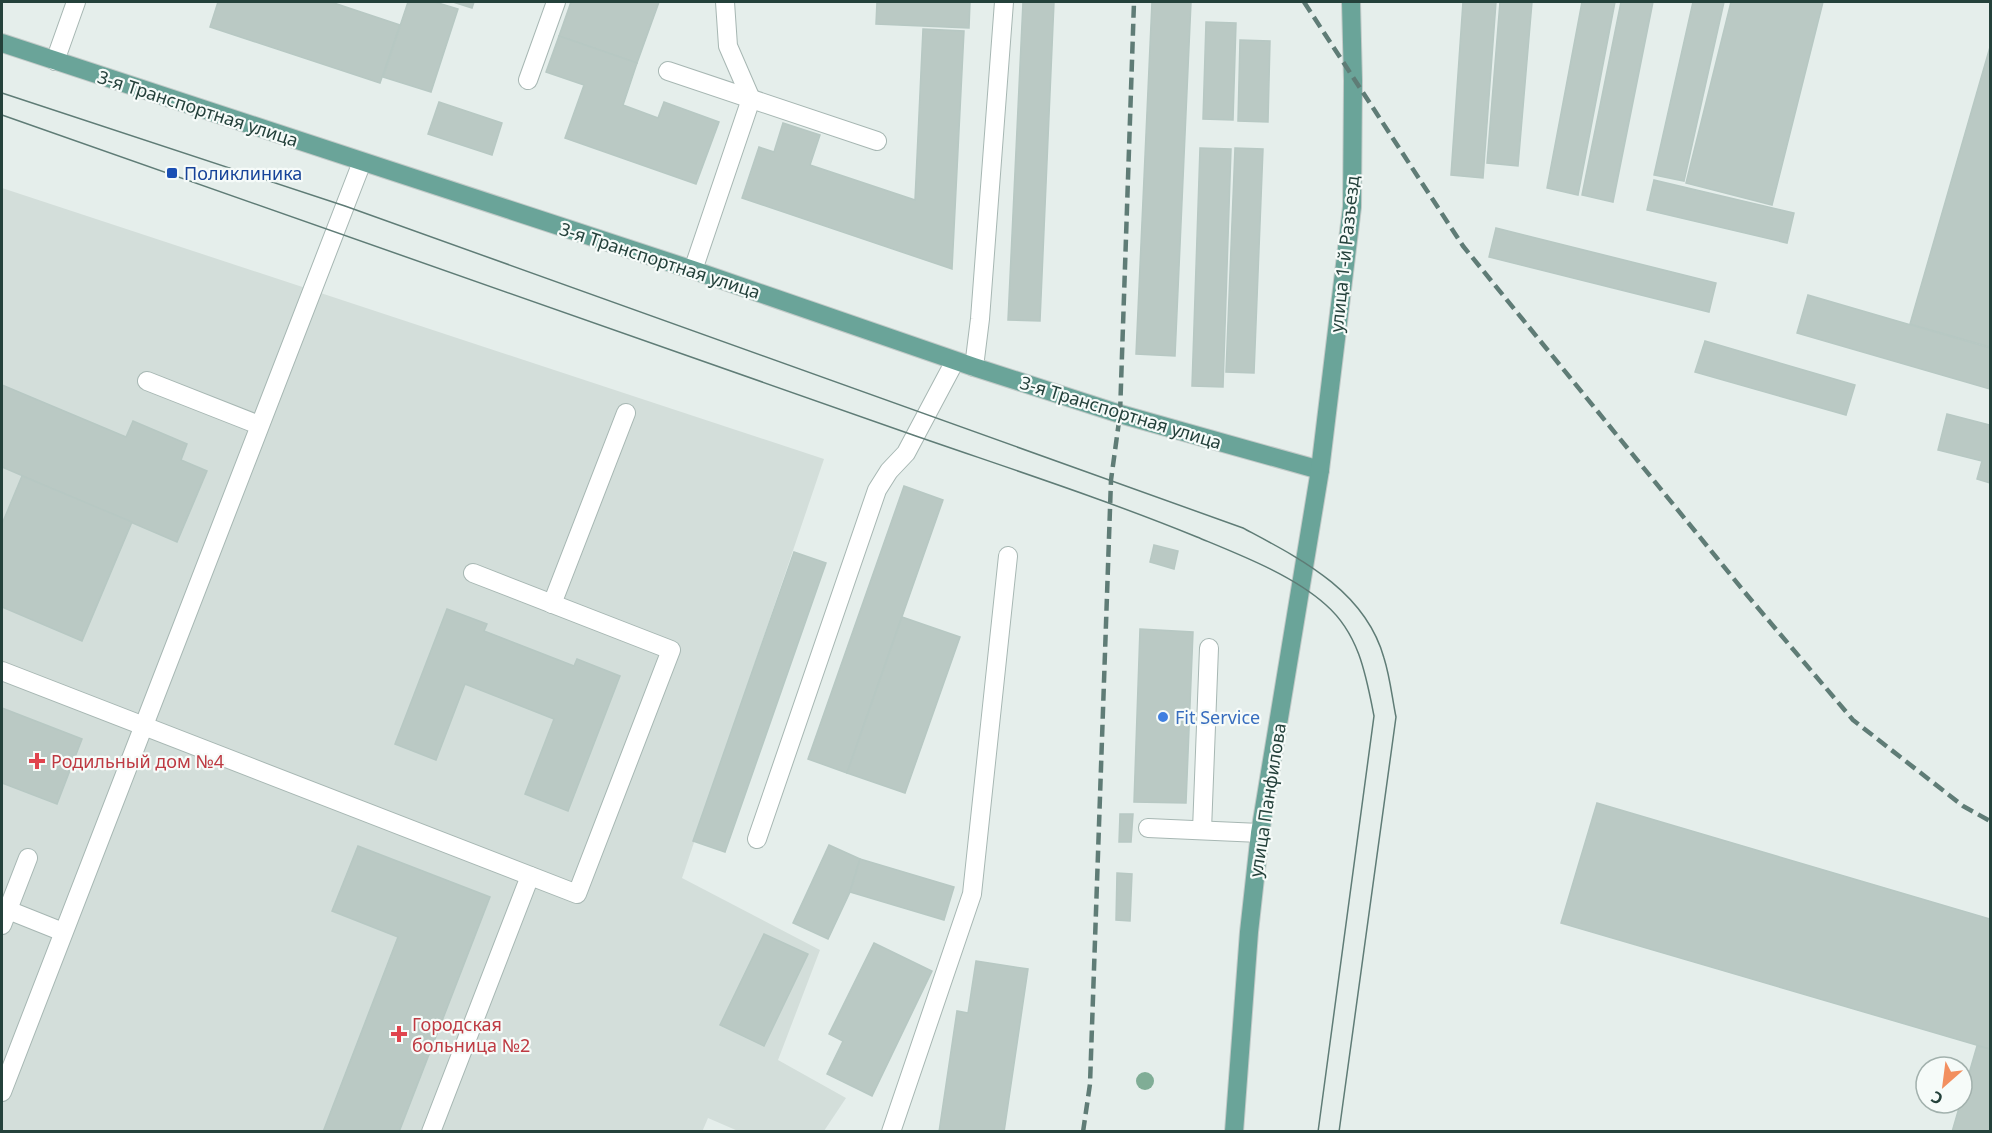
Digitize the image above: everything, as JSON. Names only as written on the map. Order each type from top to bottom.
[{"type":"main road","name":"улица 1-й Разъезд","points":[[1320,470],[1352,207],[1351,2]]},
{"type":"main road","name":"3-я Транспортная улица","points":[[2,43],[693,270],[955,361],[1120,414],[1320,470]]},
{"type":"main road","name":"улица Панфилова","points":[[1234,1131],[1249,932],[1260,833],[1320,470]]},
{"type":"lane","points":[[56,61],[76,2]]},
{"type":"lane","points":[[528,80],[556,2]]},
{"type":"lane","points":[[693,270],[751,99],[728,46],[725,2]]},
{"type":"lane","points":[[974,367],[980,319],[1004,2]]},
{"type":"lane","points":[[668,71],[877,141]]},
{"type":"lane","points":[[2,1092],[362,162]]},
{"type":"lane","points":[[757,839],[877,490],[889,471],[906,453],[955,361]]},
{"type":"lane","points":[[147,381],[260,425]]},
{"type":"lane","points":[[552,604],[626,413]]},
{"type":"lane","points":[[891,1131],[972,894],[1008,556]]},
{"type":"lane","points":[[2,671],[577,894],[671,650],[473,573]]},
{"type":"lane","points":[[1202,830],[1209,648]]},
{"type":"lane","points":[[1148,828],[1260,833]]},
{"type":"lane","points":[[28,858],[4,918],[63,932]]},
{"type":"lane","points":[[431,1131],[530,876]]},
{"type":"shaded area","points":[[2,188],[824,459],[682,878],[820,950],[778,1060],[846,1098],[824,1131],[738,1131],[708,1118],[702,1132],[2,1132]]},
{"type":"building","points":[[218,2],[331,2],[400,25],[380,83],[210,27]]},
{"type":"building","points":[[408,2],[435,2],[458,9],[431,92],[383,77]]},
{"type":"building","points":[[453,2],[474,2],[472,8]]},
{"type":"building","points":[[571,2],[659,2],[637,63],[559,36]]},
{"type":"building","points":[[877,2],[970,2],[969,28],[876,24]]},
{"type":"building","points":[[1023,2],[1054,2],[1040,321],[1008,320]]},
{"type":"building","points":[[1152,2],[1191,2],[1175,356],[1136,354]]},
{"type":"building","points":[[1463,2],[1496,2],[1483,178],[1451,175]]},
{"type":"building","points":[[1500,2],[1532,2],[1518,166],[1487,163]]},
{"type":"building","points":[[1582,2],[1615,2],[1578,195],[1547,188]]},
{"type":"building","points":[[1621,2],[1653,2],[1613,202],[1582,195]]},
{"type":"building","points":[[1693,2],[1724,2],[1684,181],[1654,175]]},
{"type":"building","points":[[1731,2],[1823,2],[1772,205],[1686,183]]},
{"type":"building","points":[[1206,22],[1236,23],[1233,120],[1203,119]]},
{"type":"building","points":[[923,29],[964,31],[952,269],[742,198],[759,147],[774,152],[783,123],[820,135],[810,165],[915,200]]},
{"type":"building","points":[[559,36],[637,63],[623,105],[658,118],[664,102],[719,122],[696,184],[565,138],[584,85],[546,72]]},
{"type":"building","points":[[1240,40],[1270,41],[1268,122],[1238,121]]},
{"type":"building","points":[[1990,47],[1990,347],[1910,324]]},
{"type":"building","points":[[439,102],[502,123],[492,155],[428,134]]},
{"type":"building","points":[[1200,148],[1231,149],[1223,387],[1192,386]]},
{"type":"building","points":[[1235,148],[1263,149],[1254,373],[1226,372]]},
{"type":"building","points":[[1654,180],[1794,213],[1787,243],[1647,210]]},
{"type":"building","points":[[1496,228],[1716,283],[1709,312],[1489,257]]},
{"type":"building","points":[[1808,295],[1990,348],[1990,389],[1797,333]]},
{"type":"building","points":[[1705,341],[1855,385],[1846,415],[1695,372]]},
{"type":"building","points":[[2,385],[126,437],[133,421],[187,444],[181,460],[207,471],[177,542],[2,467]]},
{"type":"building","points":[[1947,414],[1990,425],[1990,483],[1977,479],[1982,461],[1938,450]]},
{"type":"building","points":[[22,476],[132,522],[82,641],[2,607],[2,524]]},
{"type":"building","points":[[904,486],[943,500],[847,773],[808,759]]},
{"type":"building","points":[[1154,545],[1178,551],[1174,569],[1150,562]]},
{"type":"building","points":[[794,552],[826,563],[725,852],[693,841]]},
{"type":"building","points":[[447,609],[487,624],[484,631],[574,666],[577,659],[620,676],[568,811],[525,794],[554,719],[465,684],[436,760],[395,744]]},
{"type":"building","points":[[902,617],[960,637],[905,793],[847,773]]},
{"type":"building","name":"Fit Service","points":[[1140,629],[1193,632],[1186,803],[1134,802]]},
{"type":"building","name":"Родильный дом №4","points":[[2,708],[82,739],[57,804],[2,783]]},
{"type":"building","points":[[1597,803],[1990,919],[1990,1049],[1561,923]]},
{"type":"building","points":[[1120,814],[1133,814],[1131,842],[1119,842]]},
{"type":"building","points":[[829,845],[860,859],[850,892],[828,939],[793,923]]},
{"type":"building","name":"Городская больница №2","points":[[358,846],[490,897],[399,1132],[323,1132],[398,937],[332,911]]},
{"type":"building","points":[[860,859],[954,887],[944,920],[850,892]]},
{"type":"building","points":[[1117,873],[1132,874],[1130,921],[1116,920]]},
{"type":"building","points":[[764,934],[808,954],[764,1046],[720,1025]]},
{"type":"building","points":[[874,943],[932,971],[872,1096],[827,1074],[843,1041],[829,1034]]},
{"type":"building","points":[[976,961],[1028,969],[1004,1132],[939,1132],[957,1011],[968,1013]]},
{"type":"building","points":[[1977,1046],[1990,1049],[1990,1132],[1952,1132],[1957,1115],[1974,1115],[1974,1056]]},
{"type":"tram line","points":[[2,93],[345,206],[1243,528],[1286,551],[1327,579],[1362,613],[1375,634],[1386,665],[1396,717],[1339,1132]]},
{"type":"tram line","points":[[2,115],[1056,484],[1247,558],[1313,594],[1337,616],[1354,642],[1368,685],[1374,716],[1318,1132]]},
{"type":"railway","points":[[1083,1132],[1090,1084],[1111,480],[1120,414],[1134,2]]},
{"type":"railway","points":[[1304,2],[1463,246],[1747,595],[1853,720],[1963,806],[1990,821]]},
{"type":"place","name":"Поликлиника","points":[[172,173]]},
{"type":"place","name":"Fit Service","points":[[1163,717]]},
{"type":"place","name":"Родильный дом №4","points":[[37,761]]},
{"type":"place","name":"Городская больница №2","points":[[399,1034]]}]
